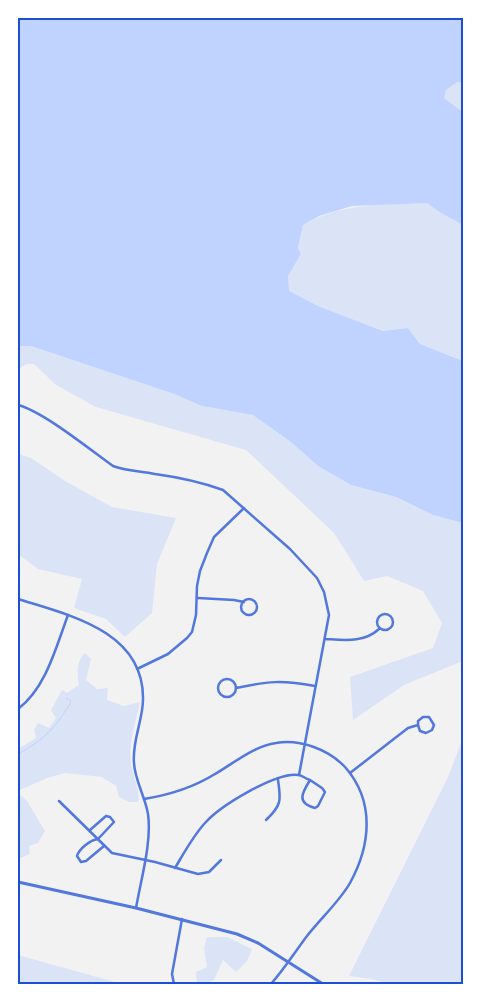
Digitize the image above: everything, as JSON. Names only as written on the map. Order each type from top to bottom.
[{"type":"street","points":[[18,406],[49,422],[113,466],[123,470],[158,474],[211,485],[223,490],[290,549],[317,578],[324,592],[329,615],[298,775]]},
{"type":"street","points":[[137,669],[168,654],[187,638],[194,626],[200,571],[214,537],[244,508]]},
{"type":"street","points":[[198,598],[244,602],[250,600],[254,602],[257,608],[254,613],[249,615],[245,613],[242,606],[244,602]]},
{"type":"street","points":[[18,599],[68,615],[99,628],[116,639],[126,650],[137,669],[142,683],[144,698],[134,744],[134,762],[149,827],[136,908]]},
{"type":"street","points":[[383,614],[390,616],[393,622],[392,627],[384,631],[379,628],[377,622],[379,617],[383,614]]},
{"type":"street","points":[[18,709],[31,697],[42,678],[68,615]]},
{"type":"street","points":[[325,639],[361,639],[373,634],[379,628]]},
{"type":"street","points":[[229,679],[236,688],[234,694],[226,697],[221,695],[218,687],[220,682],[229,679]]},
{"type":"street","points":[[236,688],[272,681],[315,686]]},
{"type":"street","points":[[426,716],[432,719],[434,725],[432,730],[426,733],[420,730],[418,725],[420,719],[426,716]]},
{"type":"street","points":[[350,773],[408,728],[418,725]]},
{"type":"street","points":[[144,799],[162,796],[189,786],[213,776],[267,745],[286,742],[304,744],[324,751],[339,761],[350,773],[360,791],[366,808],[368,827],[364,849],[349,884],[271,984]]},
{"type":"street","points":[[175,868],[209,819],[236,798],[262,784],[298,775],[310,780],[325,792],[315,808],[305,803],[302,799],[302,794],[310,780]]},
{"type":"street","points":[[266,820],[275,812],[280,800],[278,780]]},
{"type":"street","points":[[59,802],[112,853],[198,874],[209,872],[222,860]]},
{"type":"street","points":[[90,830],[106,816],[110,817],[114,822],[98,839],[78,853],[77,856],[81,862],[86,861],[104,846]]},
{"type":"street","points":[[18,882],[136,908],[238,934],[258,943],[323,984]]},
{"type":"street","points":[[174,984],[172,974],[182,919]]},
{"type":"shaded area","points":[[457,82],[463,83],[463,112],[444,98],[445,90]]},
{"type":"shaded area","points":[[427,203],[463,225],[463,361],[420,344],[408,328],[383,331],[318,306],[288,291],[288,276],[301,254],[298,249],[303,225],[332,212],[363,206]]},
{"type":"shaded area","points":[[18,346],[31,346],[174,394],[202,406],[253,415],[291,442],[318,466],[351,485],[396,497],[433,515],[463,523],[463,661],[404,685],[353,720],[350,677],[433,648],[442,623],[423,591],[387,576],[364,581],[334,533],[246,450],[96,407],[56,385],[34,364],[27,364],[18,369]]},
{"type":"shaded area","points":[[18,454],[31,458],[65,481],[112,507],[176,518],[157,564],[152,613],[125,637],[106,619],[74,608],[82,579],[38,569],[18,554]]},
{"type":"shaded area","points":[[85,653],[91,659],[86,680],[97,689],[108,688],[107,700],[124,706],[140,702],[131,740],[130,756],[139,798],[138,802],[129,802],[119,797],[116,786],[102,777],[65,773],[47,778],[18,791],[18,749],[36,738],[34,730],[38,723],[49,728],[56,718],[51,710],[62,690],[67,693],[79,685],[79,664]]},
{"type":"shaded area","points":[[463,738],[463,984],[389,984],[372,979],[349,976],[448,777]]},
{"type":"shaded area","points":[[18,793],[27,801],[45,831],[38,843],[29,846],[30,854],[21,858],[18,855]]},
{"type":"shaded area","points":[[207,937],[227,937],[252,949],[247,961],[236,972],[223,960],[214,980],[204,984],[197,984],[196,972],[207,967],[204,948]]},
{"type":"shaded area","points":[[18,955],[122,984],[18,984]]},
{"type":"water","points":[[18,18],[463,18],[463,83],[457,82],[446,90],[444,98],[463,112],[463,225],[427,203],[352,206],[319,216],[303,225],[298,248],[301,254],[288,276],[289,291],[318,306],[383,331],[408,328],[420,344],[463,361],[463,523],[433,515],[396,497],[351,485],[318,466],[291,442],[253,415],[202,406],[174,394],[31,346],[18,346]]},
{"type":"waterway","points":[[18,754],[42,738],[54,727],[70,704],[71,701],[66,698]]}]
